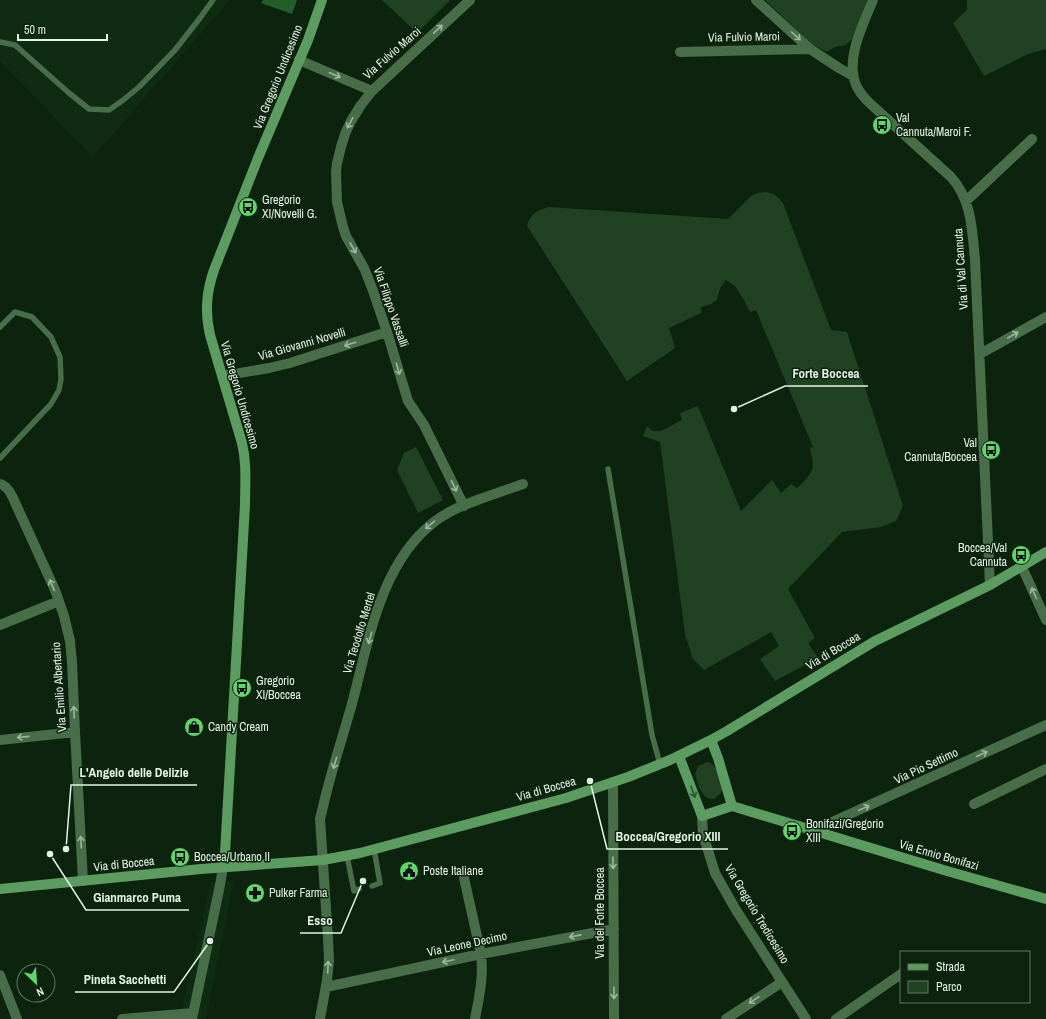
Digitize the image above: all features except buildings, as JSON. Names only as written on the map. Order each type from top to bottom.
[{"type":"street","name":"Via Gregorio Undicesimo","points":[[223,867],[245,505],[245,469],[242,443],[208,326],[206,300],[209,284],[214,270],[322,0]]},
{"type":"street","name":"Via Fulvio Maroi","points":[[299,60],[372,91],[470,0]]},
{"type":"street","name":"Via Fulvio Maroi","points":[[756,0],[810,49],[853,76]]},
{"type":"street","name":"Via di Val Cannuta","points":[[873,0],[856,47],[853,62],[853,76],[857,88],[875,108],[951,177],[966,201],[969,214],[973,241],[980,354],[990,585]]},
{"type":"street","name":"Via Fulvio Maroi","points":[[680,52],[810,49]]},
{"type":"street","name":"Via Filippo Vassalli","points":[[372,91],[358,109],[345,134],[337,163],[337,202],[346,236],[364,268],[372,288],[408,401],[424,425],[464,506]]},
{"type":"street","points":[[966,201],[1032,139]]},
{"type":"street","points":[[980,354],[1046,317]]},
{"type":"street","name":"Via Giovanni Novelli","points":[[222,376],[290,364],[387,332]]},
{"type":"street","name":"Via Emilio Albertario","points":[[0,484],[10,492],[55,590],[67,629],[71,651],[74,732],[83,881]]},
{"type":"street","name":"Via Teodolfo Mertel","points":[[320,1019],[328,967],[328,938],[320,819],[382,595],[401,560],[417,538],[429,526],[441,517],[464,506],[523,484]]},
{"type":"street","name":"Via di Boccea","points":[[0,889],[223,867],[323,860],[374,849],[566,798],[660,764],[711,740],[875,641],[990,585],[1046,552]]},
{"type":"street","points":[[1022,567],[1046,620]]},
{"type":"street","points":[[0,624],[59,601]]},
{"type":"street","name":"Via Pio Settimo","points":[[817,832],[830,824],[1046,725]]},
{"type":"street","points":[[0,740],[74,732]]},
{"type":"street","points":[[679,756],[702,816],[732,806],[718,758],[711,740]]},
{"type":"street","points":[[974,804],[1046,769]]},
{"type":"street","name":"Via del Forte Boccea","points":[[612,782],[614,1019]]},
{"type":"street","name":"Via Ennio Bonifazi","points":[[732,806],[1046,899]]},
{"type":"street","name":"Via Gregorio Tredicesimo","points":[[702,816],[703,834],[715,873],[736,910],[806,1019]]},
{"type":"street","points":[[122,1019],[193,1016],[223,867]]},
{"type":"street","points":[[464,878],[481,954],[482,977],[475,1019]]},
{"type":"street","name":"Via Leone Decimo","points":[[326,987],[481,954],[614,929]]},
{"type":"street","points":[[0,975],[17,1019]]},
{"type":"street","points":[[836,1019],[900,975]]},
{"type":"street","points":[[726,1019],[782,982]]},
{"type":"lane","points":[[0,42],[15,44],[89,109],[109,110],[139,87],[175,50],[212,0]]},
{"type":"lane","points":[[0,327],[15,312],[32,317],[51,337],[60,357],[61,379],[59,390],[52,404],[0,458]]},
{"type":"lane","points":[[608,469],[652,735],[660,764]]},
{"type":"lane","points":[[372,886],[380,883],[374,849]]},
{"type":"lane","points":[[346,856],[354,891],[359,889]]},
{"type":"shaded area","points":[[0,0],[230,0],[93,157],[0,61]]},
{"type":"shaded area","points":[[263,0],[297,0],[292,14],[261,3]]},
{"type":"shaded area","points":[[234,880],[206,1019],[181,1019],[183,1003],[211,882]]},
{"type":"green space","points":[[382,0],[450,0],[417,33]]},
{"type":"green space","points":[[765,0],[867,0],[852,39],[846,45],[835,47],[827,52],[813,45]]},
{"type":"green space","points":[[967,0],[1046,0],[1046,49],[1028,54],[984,76],[953,23],[967,10]]},
{"type":"green space","points":[[765,192],[775,195],[783,203],[831,330],[847,332],[903,506],[896,521],[881,527],[842,532],[788,589],[815,638],[808,643],[818,658],[775,681],[760,659],[779,646],[771,632],[704,670],[693,659],[685,634],[660,442],[643,436],[647,426],[653,431],[661,431],[682,420],[680,413],[698,406],[741,511],[772,480],[781,493],[791,484],[797,488],[805,480],[813,467],[810,448],[813,447],[756,310],[750,312],[735,286],[726,280],[720,289],[717,300],[711,304],[701,307],[701,313],[669,328],[675,348],[627,381],[527,226],[530,218],[535,213],[549,207],[728,219],[751,196]]},
{"type":"green space","points":[[416,447],[443,500],[418,513],[397,470],[404,453]]},
{"type":"green space","points":[[707,762],[713,765],[716,769],[723,788],[720,794],[714,799],[706,797],[703,794],[695,774],[698,766]]},
{"type":"place","name":"Val Cannuta/Maroi F.","points":[[882,125]]},
{"type":"place","name":"Gregorio XI/Novelli G.","points":[[248,207]]},
{"type":"place","name":"Forte Boccea","points":[[734,409]]},
{"type":"place","name":"Val Cannuta/Boccea","points":[[991,450]]},
{"type":"place","name":"Boccea/Val Cannuta","points":[[1021,555]]},
{"type":"place","name":"Gregorio XI/Boccea","points":[[242,688]]},
{"type":"place","name":"Candy Cream","points":[[194,727]]},
{"type":"place","name":"Boccea/Gregorio XIII","points":[[590,781]]},
{"type":"place","name":"Bonifazi/Gregorio XIII","points":[[792,831]]},
{"type":"place","name":"L'Angelo delle Delizie","points":[[66,849]]},
{"type":"place","name":"Gianmarco Puma","points":[[50,854]]},
{"type":"place","name":"Boccea/Urbano II","points":[[180,857]]},
{"type":"place","name":"Poste Italiane","points":[[409,871]]},
{"type":"place","name":"Esso","points":[[363,881]]},
{"type":"place","name":"Pulker Farma","points":[[255,893]]},
{"type":"place","name":"Pineta Sacchetti","points":[[210,941]]}]
